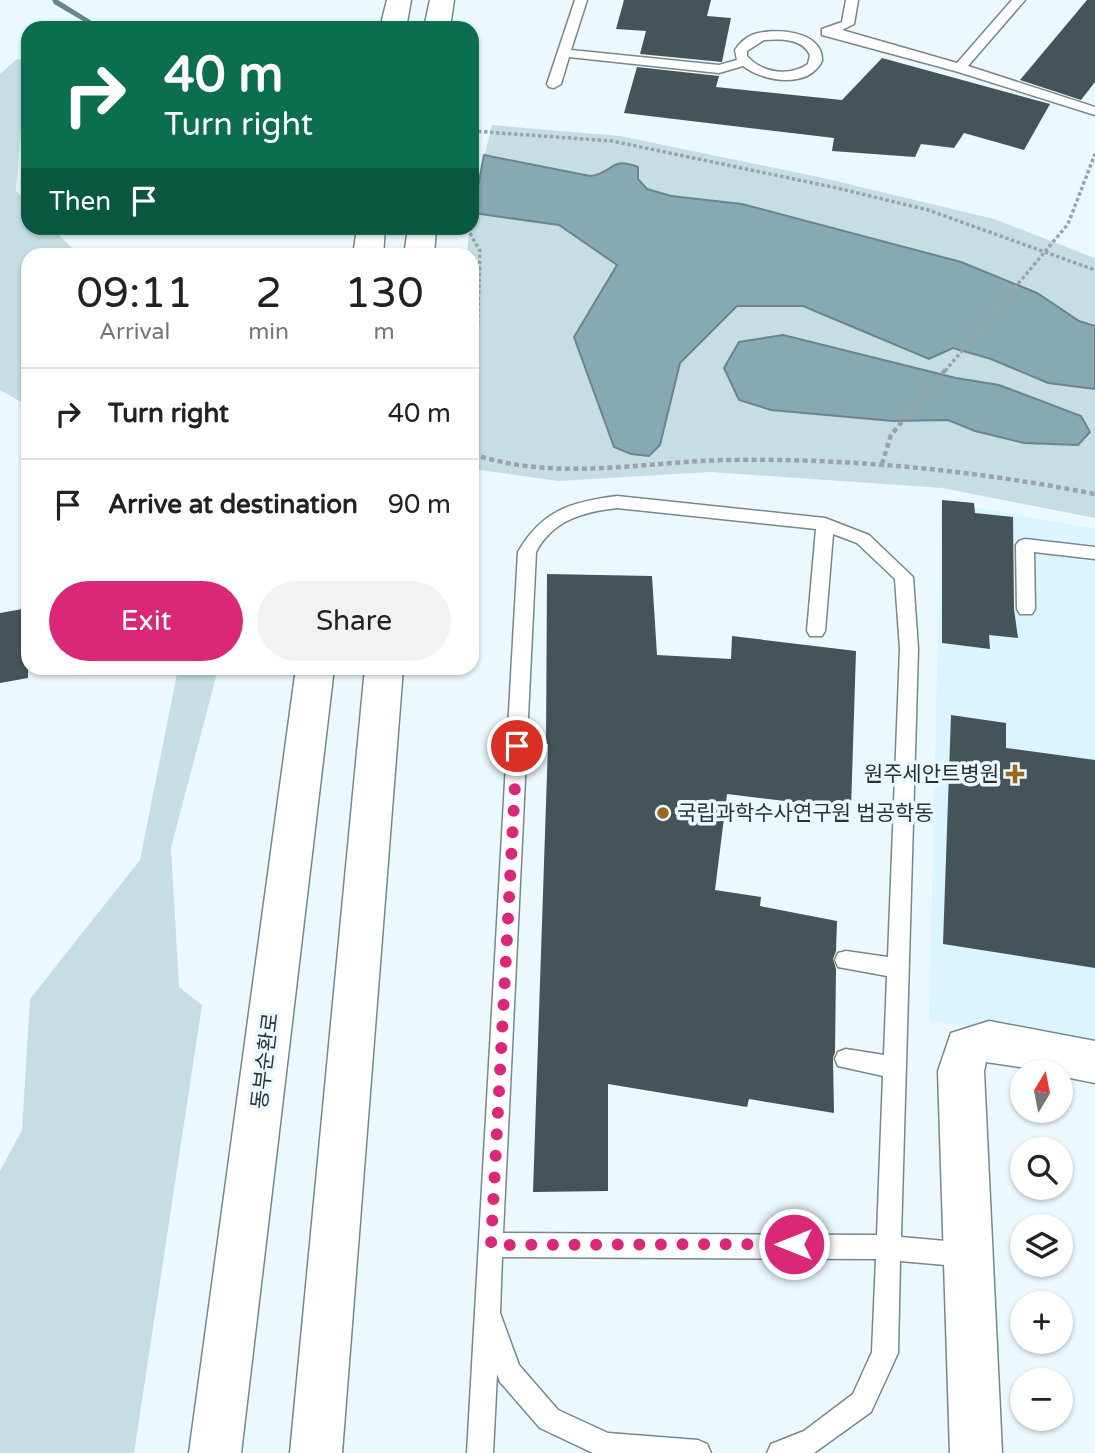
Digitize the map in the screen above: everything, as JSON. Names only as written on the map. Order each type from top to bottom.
[{"type":"street","points":[[394,21],[398,0]]},
{"type":"street","points":[[438,21],[443,0]]},
{"type":"street","name":"동부순환로","points":[[215,1453],[314,675]]},
{"type":"street","points":[[316,1453],[383,675]]},
{"type":"street","points":[[976,1453],[961,1071],[967,1047],[989,1041],[1095,1062]]},
{"type":"lane","points":[[554,84],[581,0]]},
{"type":"lane","points":[[802,41],[848,24],[852,0]]},
{"type":"lane","points":[[960,68],[1018,0]]},
{"type":"lane","points":[[830,31],[960,68],[1095,111]]},
{"type":"lane","points":[[775,35],[802,41],[814,50],[817,56],[810,69],[788,75],[762,73],[744,62],[741,50],[753,39],[775,35]]},
{"type":"lane","points":[[564,53],[719,69],[744,62]]},
{"type":"lane","points":[[480,1453],[527,552],[533,538],[553,518],[586,505],[617,502],[825,524],[863,539],[904,577],[909,649],[885,1353],[862,1403],[812,1441],[780,1453]]},
{"type":"lane","points":[[816,631],[825,524]]},
{"type":"lane","points":[[1026,609],[1025,545],[1095,553]]},
{"type":"lane","points":[[846,960],[897,968]]},
{"type":"lane","points":[[846,1059],[894,1067]]},
{"type":"lane","points":[[491,1245],[859,1245],[968,1255]]},
{"type":"lane","points":[[487,1312],[509,1373],[549,1419],[607,1446],[698,1453]]},
{"type":"path","points":[[479,132],[612,141],[837,188],[928,210],[1095,270]]},
{"type":"path","points":[[882,464],[891,435],[1068,224],[1095,154]]},
{"type":"path","points":[[479,249],[479,280]]},
{"type":"path","points":[[479,457],[494,463],[571,469],[724,460],[882,464],[1040,482],[1095,494]]},
{"type":"shaded area","points":[[17,59],[21,60],[21,127],[16,191],[21,196],[21,235],[59,235],[72,248],[21,248],[21,402],[0,390],[0,74]]},
{"type":"shaded area","points":[[492,125],[620,136],[819,177],[994,219],[1095,258],[1095,518],[942,488],[710,472],[559,481],[479,470],[479,248],[468,248],[468,235],[479,235],[479,178]]},
{"type":"shaded area","points":[[484,155],[590,176],[617,164],[629,164],[638,167],[638,179],[647,189],[671,196],[742,204],[961,262],[1037,293],[1079,321],[1095,326],[1095,389],[1048,383],[991,359],[953,348],[929,359],[803,306],[737,306],[680,363],[660,445],[649,456],[631,454],[614,447],[574,337],[617,265],[559,225],[479,214],[479,181]]},
{"type":"shaded area","points":[[783,335],[956,378],[999,385],[1081,416],[1090,432],[1078,445],[1024,443],[975,431],[948,420],[893,421],[771,410],[739,400],[724,368],[739,342]]},
{"type":"shaded area","name":"원주세안트병원","points":[[941,501],[1095,529],[1095,1052],[929,1020]]},
{"type":"shaded area","points":[[177,675],[216,675],[171,848],[179,987],[202,1005],[134,1453],[0,1453],[0,1171],[22,1130],[30,999],[140,860]]},
{"type":"building","points":[[624,0],[711,0],[707,16],[731,18],[722,62],[640,54],[646,31],[616,29]]},
{"type":"building","points":[[1087,0],[1095,0],[1095,82],[1081,100],[1020,80]]},
{"type":"building","points":[[882,58],[1050,104],[1024,150],[964,133],[954,148],[921,144],[915,157],[832,151],[834,138],[624,113],[637,67],[719,76],[716,87],[842,100]]},
{"type":"building","points":[[942,500],[974,503],[975,513],[1013,517],[1014,609],[1018,638],[989,635],[990,649],[942,643]]},
{"type":"building","points":[[547,574],[652,576],[657,655],[731,659],[732,636],[856,651],[851,809],[727,794],[715,890],[761,897],[760,906],[837,921],[836,951],[833,959],[836,969],[834,1113],[749,1099],[747,1107],[608,1084],[608,1191],[533,1192],[548,744]]},
{"type":"building","points":[[21,609],[21,675],[28,675],[28,678],[0,683],[0,613]]},
{"type":"building","points":[[951,715],[1006,723],[1006,748],[1095,760],[1095,968],[943,944]]},
{"type":"waterway","points":[[55,0],[88,21]]},
{"type":"place","name":"원주세안트병원","points":[[1015,774]]},
{"type":"place","name":"국립과학수사연구원 법공학동","points":[[663,813]]},
{"type":"route","points":[[517,746],[491,1245],[794,1244]]}]
